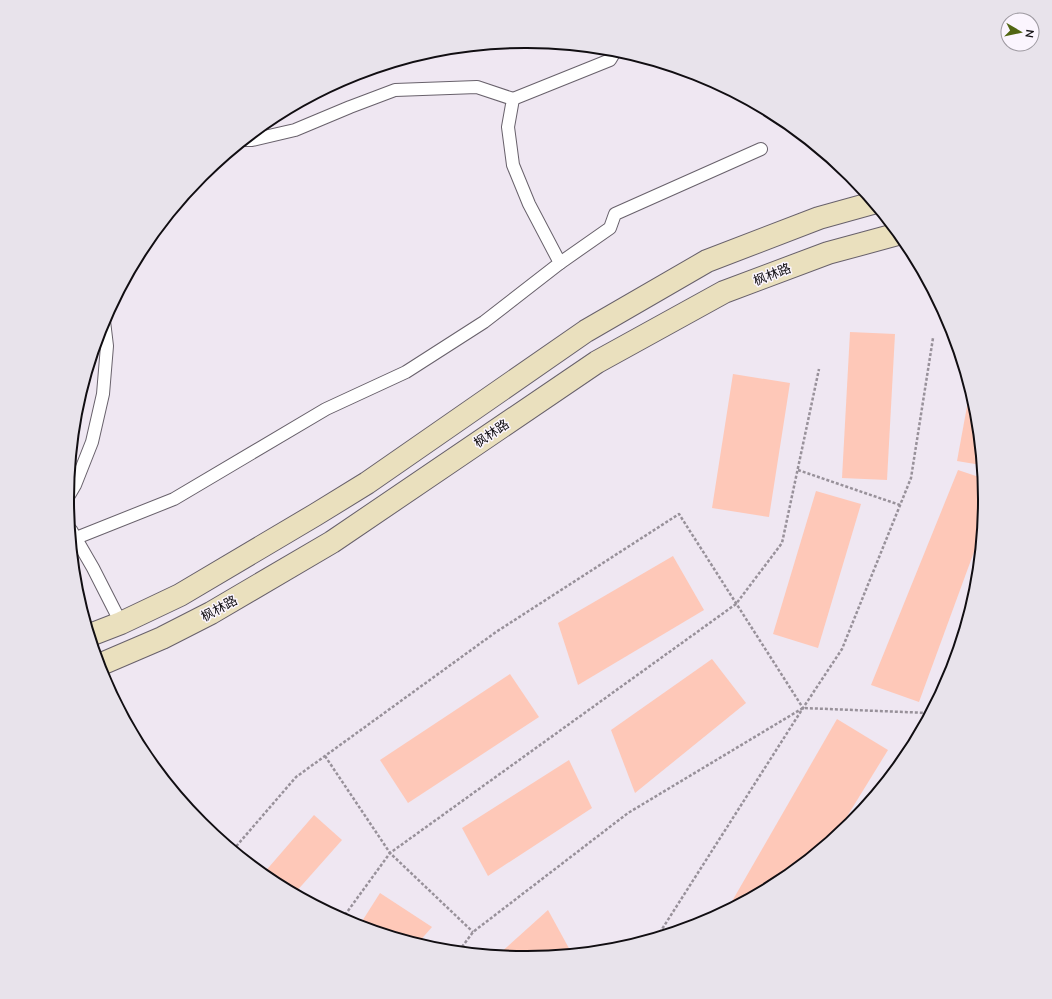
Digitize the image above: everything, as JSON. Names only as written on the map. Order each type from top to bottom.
[{"type":"main road","points":[[95,633],[121,623],[180,595],[321,511],[367,483],[586,331],[708,261],[819,218],[867,205]]},
{"type":"main road","name":"枫林路","points":[[105,662],[162,638],[211,613],[332,542],[596,362],[724,292],[828,253],[892,236]]},
{"type":"lane","points":[[253,140],[295,130],[395,90],[477,87],[513,99],[610,60],[612,57]]},
{"type":"lane","points":[[513,99],[508,127],[513,165],[529,204],[560,263]]},
{"type":"lane","points":[[75,533],[174,499],[326,409],[406,372],[484,322],[560,263],[610,228],[615,214],[761,149]]},
{"type":"lane","points":[[74,486],[92,442],[103,394],[107,346],[106,335]]},
{"type":"lane","points":[[76,539],[94,568],[121,623]]},
{"type":"path","points":[[660,930],[842,649],[911,478],[933,338]]},
{"type":"path","points":[[346,914],[390,853],[736,604],[782,543],[819,369]]},
{"type":"path","points":[[798,470],[900,505]]},
{"type":"path","points":[[236,846],[296,777],[496,632],[679,514],[803,708]]},
{"type":"path","points":[[463,946],[473,932],[628,813],[803,708],[924,713]]},
{"type":"path","points":[[325,756],[390,853],[473,932]]},
{"type":"building","points":[[850,332],[895,334],[887,480],[842,478]]},
{"type":"building","points":[[733,374],[790,383],[769,517],[712,508]]},
{"type":"building","points":[[967,404],[976,464],[957,461]]},
{"type":"building","points":[[958,470],[977,476],[978,500],[975,549],[919,702],[871,685]]},
{"type":"building","points":[[816,491],[861,504],[818,648],[773,634]]},
{"type":"building","points":[[673,556],[704,610],[578,685],[558,623]]},
{"type":"building","points":[[712,659],[746,703],[635,793],[611,730]]},
{"type":"building","points":[[510,674],[539,717],[408,803],[380,760]]},
{"type":"building","points":[[837,719],[888,750],[845,819],[801,858],[752,891],[732,901]]},
{"type":"building","points":[[569,760],[592,808],[488,876],[462,828]]},
{"type":"building","points":[[314,815],[342,840],[298,890],[267,869]]},
{"type":"building","points":[[380,893],[432,927],[422,939],[409,936],[363,920]]},
{"type":"building","points":[[548,910],[569,949],[526,951],[503,950]]}]
